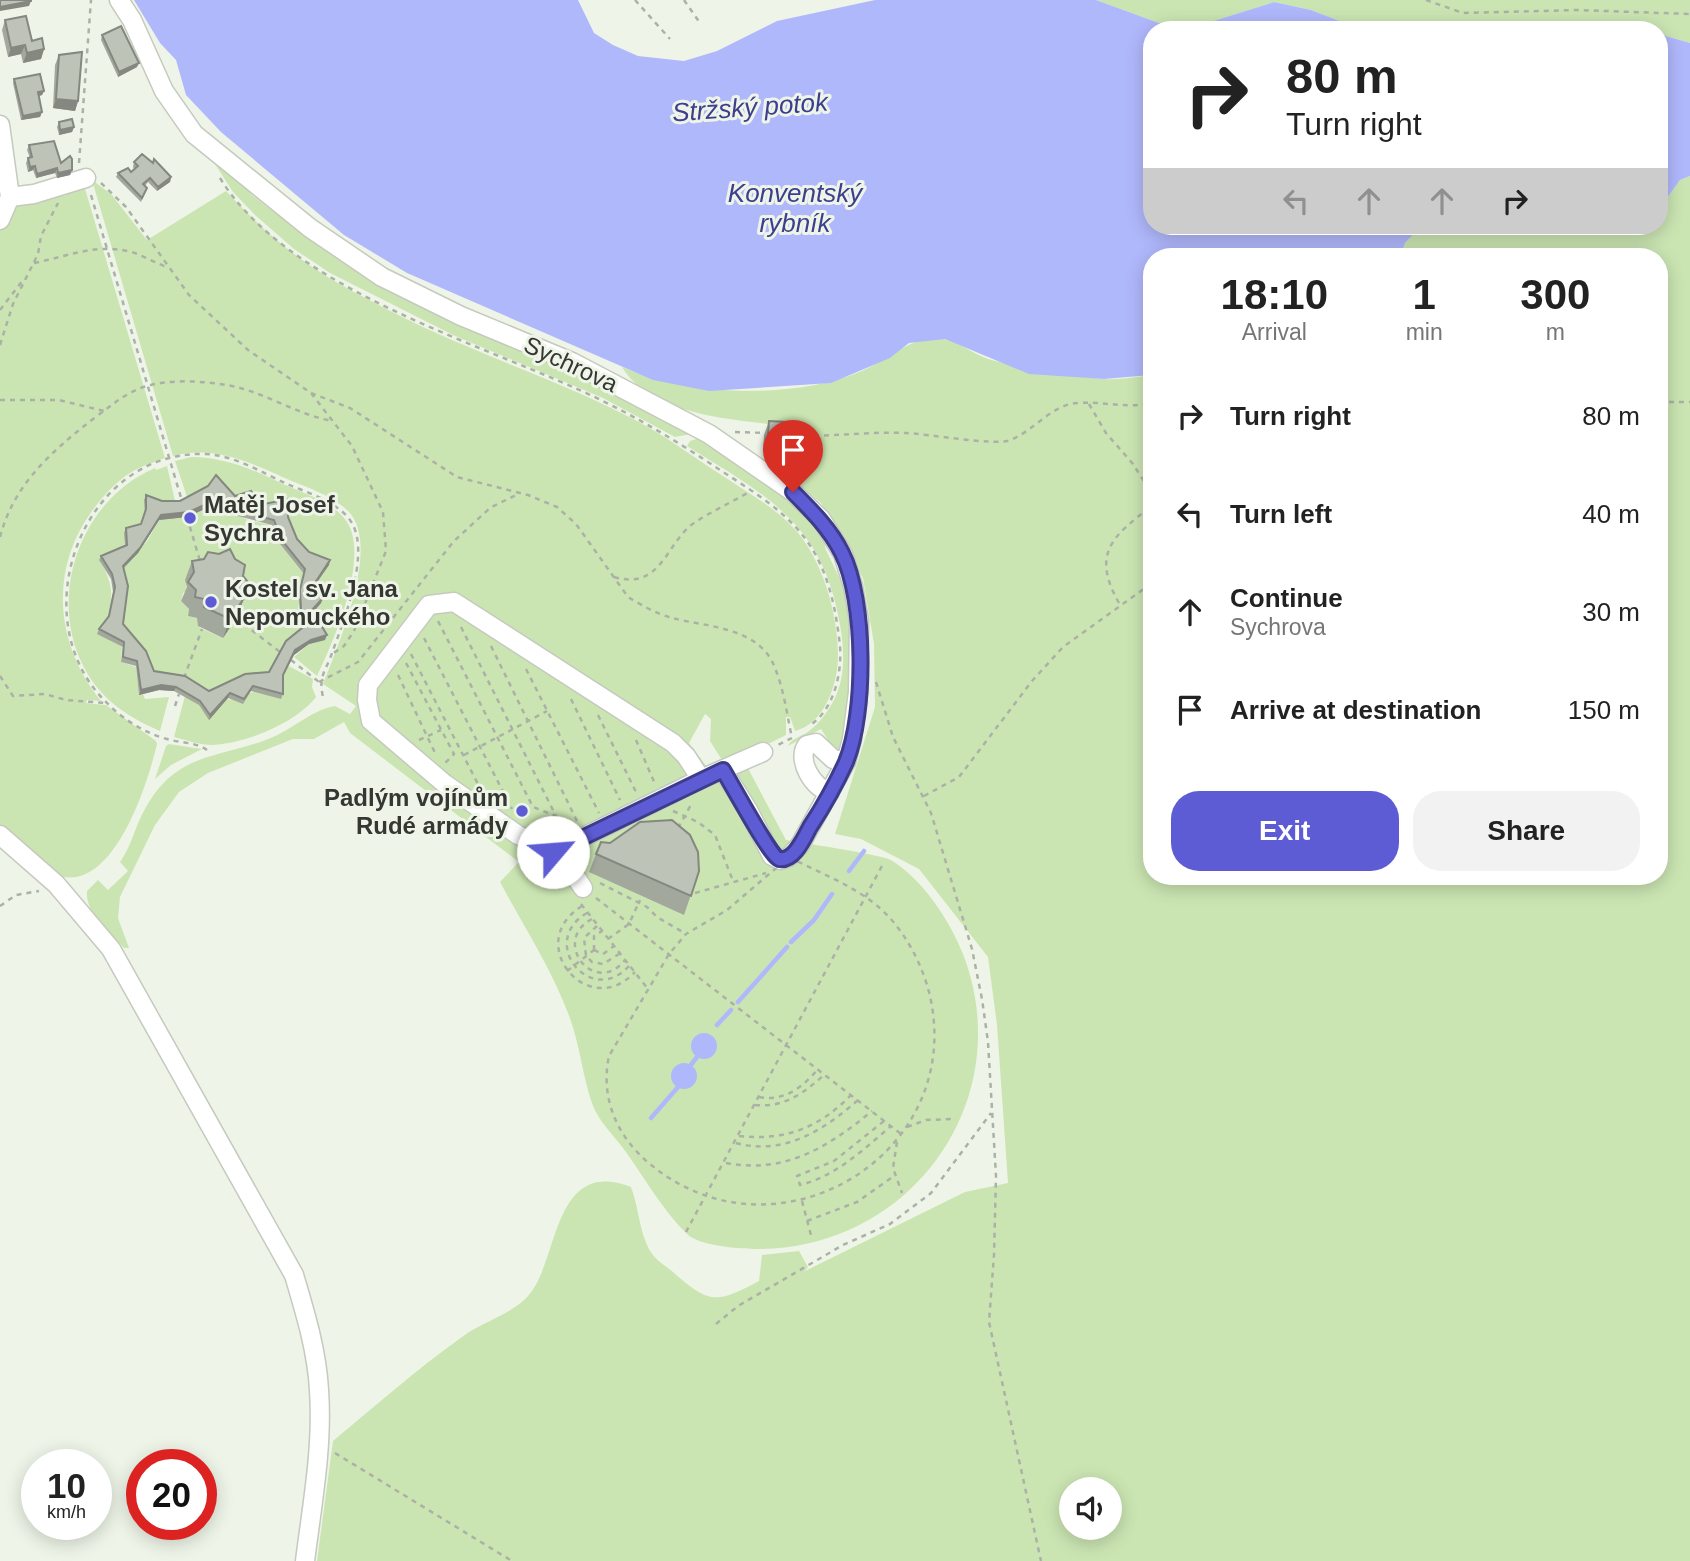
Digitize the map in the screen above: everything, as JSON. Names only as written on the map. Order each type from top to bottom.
[{"type":"street","name":"Sychrova","points":[[119,0],[132,20],[164,91],[194,134],[310,228],[382,277],[461,316],[572,362],[709,434],[793,492],[821,519],[843,554],[853,586],[861,646],[852,739],[846,762],[826,800],[789,857]]},
{"type":"street","points":[[0,125],[10,197],[0,220]]},
{"type":"street","points":[[10,197],[34,194],[83,172]]},
{"type":"street","points":[[583,888],[571,870],[553,852],[514,832],[430,771],[371,721],[367,700],[368,685],[429,604],[448,602],[476,617],[673,743],[686,755],[701,779]]},
{"type":"street","points":[[826,800],[808,771],[802,757],[803,750],[807,745],[817,743],[833,759],[846,762]]},
{"type":"street","points":[[553,852],[566,836],[657,800],[764,752]]},
{"type":"street","points":[[723,770],[772,856],[780,860],[789,857]]},
{"type":"street","points":[[0,835],[57,884],[111,949],[294,1275],[309,1328],[319,1390],[318,1441],[305,1561]]},
{"type":"path","points":[[91,0],[83,172],[183,504]]},
{"type":"path","points":[[635,0],[670,39]]},
{"type":"path","points":[[684,0],[700,23]]},
{"type":"path","points":[[1426,0],[1463,13],[1578,10],[1690,14]]},
{"type":"path","points":[[83,172],[110,189],[189,295],[248,350],[312,393],[350,408],[457,477],[521,493],[557,507],[576,524],[628,597],[659,613],[738,633],[753,641],[767,654],[775,667],[792,737]]},
{"type":"path","points":[[0,345],[13,304],[34,263],[41,236],[62,196]]},
{"type":"path","points":[[34,263],[76,250],[107,250],[136,253],[167,267]]},
{"type":"path","points":[[0,310],[28,275]]},
{"type":"path","points":[[0,537],[25,482],[39,464],[126,394],[148,386],[170,382],[246,389],[300,413],[332,421]]},
{"type":"path","points":[[312,393],[352,446],[383,512],[386,551],[354,631],[344,646],[332,654]]},
{"type":"path","points":[[0,400],[58,400],[104,411]]},
{"type":"path","points":[[1668,402],[1690,402]]},
{"type":"path","points":[[709,434],[775,434],[821,438],[904,433],[1006,442],[1024,433],[1046,415],[1082,403],[1132,408],[1143,405]]},
{"type":"path","points":[[1089,404],[1106,433],[1143,480]]},
{"type":"path","points":[[677,443],[787,518],[808,542],[827,579],[836,616],[841,657],[838,682],[821,717],[783,742]]},
{"type":"path","points":[[207,750],[202,746],[165,739],[135,725],[106,703],[93,689],[78,662],[68,633],[66,583],[78,538],[109,495],[141,471],[170,459],[204,454],[229,459],[317,497],[348,517],[358,538],[358,560],[332,654],[319,682]]},
{"type":"path","points":[[614,577],[628,580],[649,573],[659,566],[692,524],[751,491]]},
{"type":"path","points":[[319,682],[358,662],[454,541],[490,509],[521,493]]},
{"type":"path","points":[[1120,604],[1113,592],[1105,558],[1110,544],[1143,514]]},
{"type":"path","points":[[187,517],[203,571]]},
{"type":"path","points":[[924,796],[958,777],[1031,681],[1063,647],[1143,589]]},
{"type":"path","points":[[448,602],[566,836],[578,820],[476,617]]},
{"type":"path","points":[[429,604],[533,807],[556,816]]},
{"type":"path","points":[[236,618],[280,652]]},
{"type":"path","points":[[416,622],[515,814],[517,823],[514,832]]},
{"type":"path","points":[[183,681],[202,629]]},
{"type":"path","points":[[396,646],[464,755],[547,711]]},
{"type":"path","points":[[396,646],[428,736],[441,730]]},
{"type":"path","points":[[396,646],[454,754],[452,759],[430,771]]},
{"type":"path","points":[[291,660],[319,682],[323,697]]},
{"type":"path","points":[[523,662],[598,810]]},
{"type":"path","points":[[0,676],[13,696],[45,694],[66,700],[106,703]]},
{"type":"path","points":[[875,679],[893,737],[924,796],[972,949],[988,1042],[996,1176],[989,1322],[1041,1561]]},
{"type":"path","points":[[568,691],[620,800]]},
{"type":"path","points":[[175,706],[179,694]]},
{"type":"path","points":[[594,708],[636,792],[656,781],[632,732]]},
{"type":"path","points":[[657,800],[715,835],[733,881]]},
{"type":"path","points":[[678,828],[685,816]]},
{"type":"path","points":[[695,893],[764,872],[769,875],[727,910],[686,934],[669,954],[609,1056],[606,1074],[608,1102],[618,1125],[637,1154],[667,1178],[705,1198],[749,1205],[802,1201],[852,1180],[885,1153],[907,1128],[922,1096],[933,1059],[931,1004],[919,962],[888,916],[840,881],[789,857]]},
{"type":"path","points":[[686,1232],[883,864]]},
{"type":"path","points":[[571,870],[640,901],[657,917],[686,934]]},
{"type":"path","points":[[0,906],[16,895],[42,891],[57,884]]},
{"type":"path","points":[[583,888],[902,1134]]},
{"type":"path","points":[[608,939],[629,923],[640,901]]},
{"type":"path","points":[[635,972],[619,984],[601,988],[582,983],[567,971],[559,954],[561,929],[568,918],[582,906],[630,965],[648,989]]},
{"type":"path","points":[[587,913],[575,922],[568,936],[567,951],[573,965],[587,977],[599,980],[616,977],[630,965]]},
{"type":"path","points":[[592,919],[579,930],[575,940],[580,961],[587,968],[603,972],[613,970],[625,960]]},
{"type":"path","points":[[586,956],[584,938],[597,926]]},
{"type":"path","points":[[594,950],[594,936],[602,932]]},
{"type":"path","points":[[594,950],[603,954],[614,946]]},
{"type":"path","points":[[567,971],[594,950]]},
{"type":"path","points":[[586,956],[603,964],[611,962],[620,953]]},
{"type":"path","points":[[759,1097],[778,1097],[793,1092],[818,1069]]},
{"type":"path","points":[[755,1105],[784,1103],[825,1074]]},
{"type":"path","points":[[739,1136],[784,1136],[807,1129],[851,1095]]},
{"type":"path","points":[[736,1143],[760,1145],[801,1139],[824,1128],[858,1101]]},
{"type":"path","points":[[725,1162],[779,1162],[803,1157],[825,1147],[872,1111]]},
{"type":"path","points":[[716,1324],[738,1306],[843,1245],[890,1224],[921,1201],[931,1193],[991,1113]]},
{"type":"path","points":[[907,1128],[926,1120],[954,1119]]},
{"type":"path","points":[[884,1121],[842,1156],[797,1177],[800,1185],[826,1174],[858,1155],[891,1126]]},
{"type":"path","points":[[898,1139],[893,1154],[894,1176],[902,1193]]},
{"type":"path","points":[[822,1167],[826,1174]]},
{"type":"path","points":[[807,1221],[857,1202],[894,1176]]},
{"type":"path","points":[[802,1201],[812,1239]]},
{"type":"path","points":[[318,1441],[465,1535],[512,1561]]},
{"type":"green space","points":[[1096,0],[1690,0],[1690,43],[1668,37],[1668,21],[1340,21],[1311,10],[1274,2],[1213,21],[1154,21]]},
{"type":"green space","points":[[204,147],[240,176],[252,195],[267,207],[448,321],[551,357],[697,433],[675,437],[603,398],[453,335],[330,273],[294,249],[255,215],[233,192]]},
{"type":"green space","points":[[1690,176],[1690,1561],[317,1561],[333,1441],[445,1349],[470,1331],[526,1299],[541,1274],[563,1214],[573,1197],[587,1186],[606,1182],[631,1187],[644,1238],[652,1254],[696,1290],[705,1295],[722,1297],[759,1281],[762,1255],[799,1251],[808,1267],[805,1271],[965,1192],[1008,1183],[997,1025],[988,957],[919,869],[861,839],[835,834],[875,707],[874,644],[863,578],[821,503],[777,468],[789,441],[778,425],[714,416],[671,404],[651,395],[635,383],[622,367],[649,377],[709,389],[774,390],[835,380],[862,371],[911,344],[932,338],[950,341],[988,359],[1045,371],[1104,379],[1143,376],[1143,885],[1668,885],[1668,248],[1403,248],[1413,235],[1668,235],[1668,197],[1680,180]]},
{"type":"green space","points":[[92,180],[111,194],[147,240],[226,191],[285,247],[336,282],[422,327],[626,415],[677,445],[765,504],[794,529],[818,565],[829,596],[836,627],[838,659],[835,681],[827,702],[814,721],[795,731],[790,717],[786,717],[786,735],[742,757],[786,840],[885,858],[914,878],[943,914],[957,941],[977,1008],[976,1061],[963,1111],[939,1156],[905,1194],[863,1223],[813,1242],[758,1249],[741,1248],[710,1244],[687,1234],[661,1203],[593,1106],[572,1024],[561,996],[500,882],[519,862],[350,733],[344,722],[314,739],[293,739],[208,773],[179,792],[155,825],[120,897],[118,918],[129,948],[124,948],[94,915],[87,899],[87,891],[98,880],[108,890],[128,871],[120,862],[157,790],[184,767],[199,760],[276,735],[326,708],[335,706],[350,714],[356,706],[323,684],[354,596],[359,570],[361,547],[357,527],[348,511],[323,494],[238,459],[200,452],[173,456]],"holes":[[[705,714],[711,719],[710,741],[722,760],[707,767],[689,743]]]},
{"type":"green space","points":[[83,182],[165,458],[135,470],[111,488],[78,534],[69,558],[63,607],[67,631],[74,656],[101,701],[87,700],[86,703],[106,705],[157,744],[136,809],[124,833],[110,854],[93,870],[75,877],[54,874],[0,828],[0,230],[17,201],[61,193],[64,196]]},
{"type":"green space","points":[[703,437],[800,505],[821,530],[826,550],[852,604],[853,696],[841,751],[835,751],[821,729],[788,746],[813,728],[824,716],[835,698],[841,680],[843,652],[840,625],[832,590],[820,561],[787,516],[742,481],[687,446],[690,441]]},
{"type":"green space","points":[[191,457],[216,459],[250,469],[324,502],[344,518],[352,533],[353,573],[341,619],[317,676],[294,657],[309,644],[316,607],[308,556],[242,498],[206,491],[187,497],[175,461]]},
{"type":"green space","points":[[167,466],[175,501],[145,514],[127,542],[100,561],[108,576],[111,590],[107,621],[122,647],[121,662],[136,667],[139,695],[143,694],[145,699],[169,697],[160,731],[129,715],[102,693],[83,665],[72,633],[69,601],[73,568],[84,537],[102,508],[126,485],[155,468],[156,470]]},
{"type":"green space","points":[[216,504],[248,520],[272,525],[280,544],[304,574],[298,609],[301,630],[284,646],[268,677],[211,695],[155,677],[121,629],[126,591],[121,570],[147,541],[159,520],[187,517]],"holes":[[[186,580],[238,613],[223,638],[200,628],[197,618],[188,616],[189,609],[181,601],[183,593],[187,591]]]},
{"type":"green space","points":[[287,665],[313,679],[312,687],[316,697],[296,715],[269,730],[225,744],[203,744],[174,737],[185,696],[235,700],[281,679]]},
{"type":"green space","points":[[169,744],[202,749],[171,765],[155,779],[166,746]]},
{"type":"water","name":"Konventský rybník","points":[[134,0],[578,0],[594,33],[613,45],[638,56],[684,61],[717,51],[777,21],[875,0],[1096,0],[1154,21],[1143,21],[1143,235],[1413,235],[1403,248],[1143,248],[1143,376],[1104,379],[1029,374],[945,339],[909,343],[890,358],[831,383],[709,391],[653,380],[407,273],[344,235],[221,132],[186,95],[176,60],[160,43]]},
{"type":"water","name":"Konventský rybník","points":[[1274,2],[1311,10],[1340,21],[1213,21]]},
{"type":"water","points":[[1668,37],[1690,43],[1690,176],[1680,180],[1668,197]]},
{"type":"water","points":[[704,1033],[713,1037],[717,1046],[713,1055],[704,1059],[695,1055],[691,1046],[695,1037]]},
{"type":"water","points":[[684,1063],[693,1067],[697,1076],[693,1085],[684,1089],[675,1085],[671,1076],[675,1067]]},
{"type":"building","points":[[0,0],[31,0],[31,1],[0,7]]},
{"type":"building","points":[[26,16],[32,41],[42,38],[44,49],[27,53],[25,45],[11,48],[5,20]]},
{"type":"building","points":[[121,26],[139,63],[119,72],[102,35]]},
{"type":"building","points":[[82,52],[78,101],[56,99],[59,55]]},
{"type":"building","points":[[40,74],[44,91],[38,92],[42,112],[23,116],[14,79]]},
{"type":"building","points":[[72,119],[74,127],[60,130],[59,122]]},
{"type":"building","points":[[54,141],[61,163],[70,156],[72,159],[72,170],[58,173],[57,168],[37,174],[35,166],[30,167],[28,158],[32,157],[29,145]]},
{"type":"building","points":[[142,154],[153,163],[154,159],[171,177],[158,187],[150,178],[143,184],[147,188],[142,198],[118,173],[128,168],[131,172],[138,166],[134,162]]},
{"type":"building","points":[[769,421],[787,422],[786,437],[768,436]]},
{"type":"building","points":[[216,475],[235,496],[251,491],[260,505],[288,499],[288,517],[297,539],[309,552],[330,560],[313,586],[323,598],[312,610],[327,635],[311,640],[295,650],[283,675],[283,694],[253,686],[244,699],[230,693],[210,715],[200,701],[176,687],[161,685],[141,690],[137,661],[123,657],[124,642],[99,629],[109,616],[115,587],[112,574],[101,556],[127,545],[126,528],[141,524],[146,509],[146,495],[162,501],[180,501],[208,486]],"holes":[[[217,499],[236,510],[274,520],[281,539],[305,569],[300,590],[302,628],[286,641],[269,672],[245,674],[209,691],[185,676],[154,671],[146,651],[123,624],[128,586],[123,566],[140,548],[161,515],[189,512]]]},
{"type":"building","points":[[230,549],[235,559],[245,565],[243,576],[248,582],[242,587],[244,598],[230,619],[204,607],[204,599],[195,597],[196,590],[188,582],[194,572],[192,561],[204,559],[208,552],[219,554]]},
{"type":"building","points":[[672,820],[690,835],[698,852],[699,871],[691,896],[596,854],[601,842],[610,843],[640,822]]},
{"type":"waterway","points":[[849,871],[864,851]]},
{"type":"waterway","points":[[791,942],[814,920],[832,894]]},
{"type":"waterway","points":[[738,1002],[787,947]]},
{"type":"waterway","points":[[717,1025],[731,1010]]},
{"type":"waterway","points":[[690,1066],[697,1057]]},
{"type":"waterway","points":[[651,1118],[678,1087]]},
{"type":"place","name":"Matěj Josef Sychra","points":[[190,518]]},
{"type":"place","name":"Kostel sv. Jana Nepomuckého","points":[[211,602]]},
{"type":"place","name":"Padlým vojínům Rudé armády","points":[[522,811]]},
{"type":"route","points":[[553,852],[723,770],[772,856],[780,860],[789,857],[800,845],[846,762],[852,739],[861,646],[853,586],[843,554],[821,519],[793,492]]},
{"type":"water label","name":"Stržský potok","points":[[750,107]]}]
